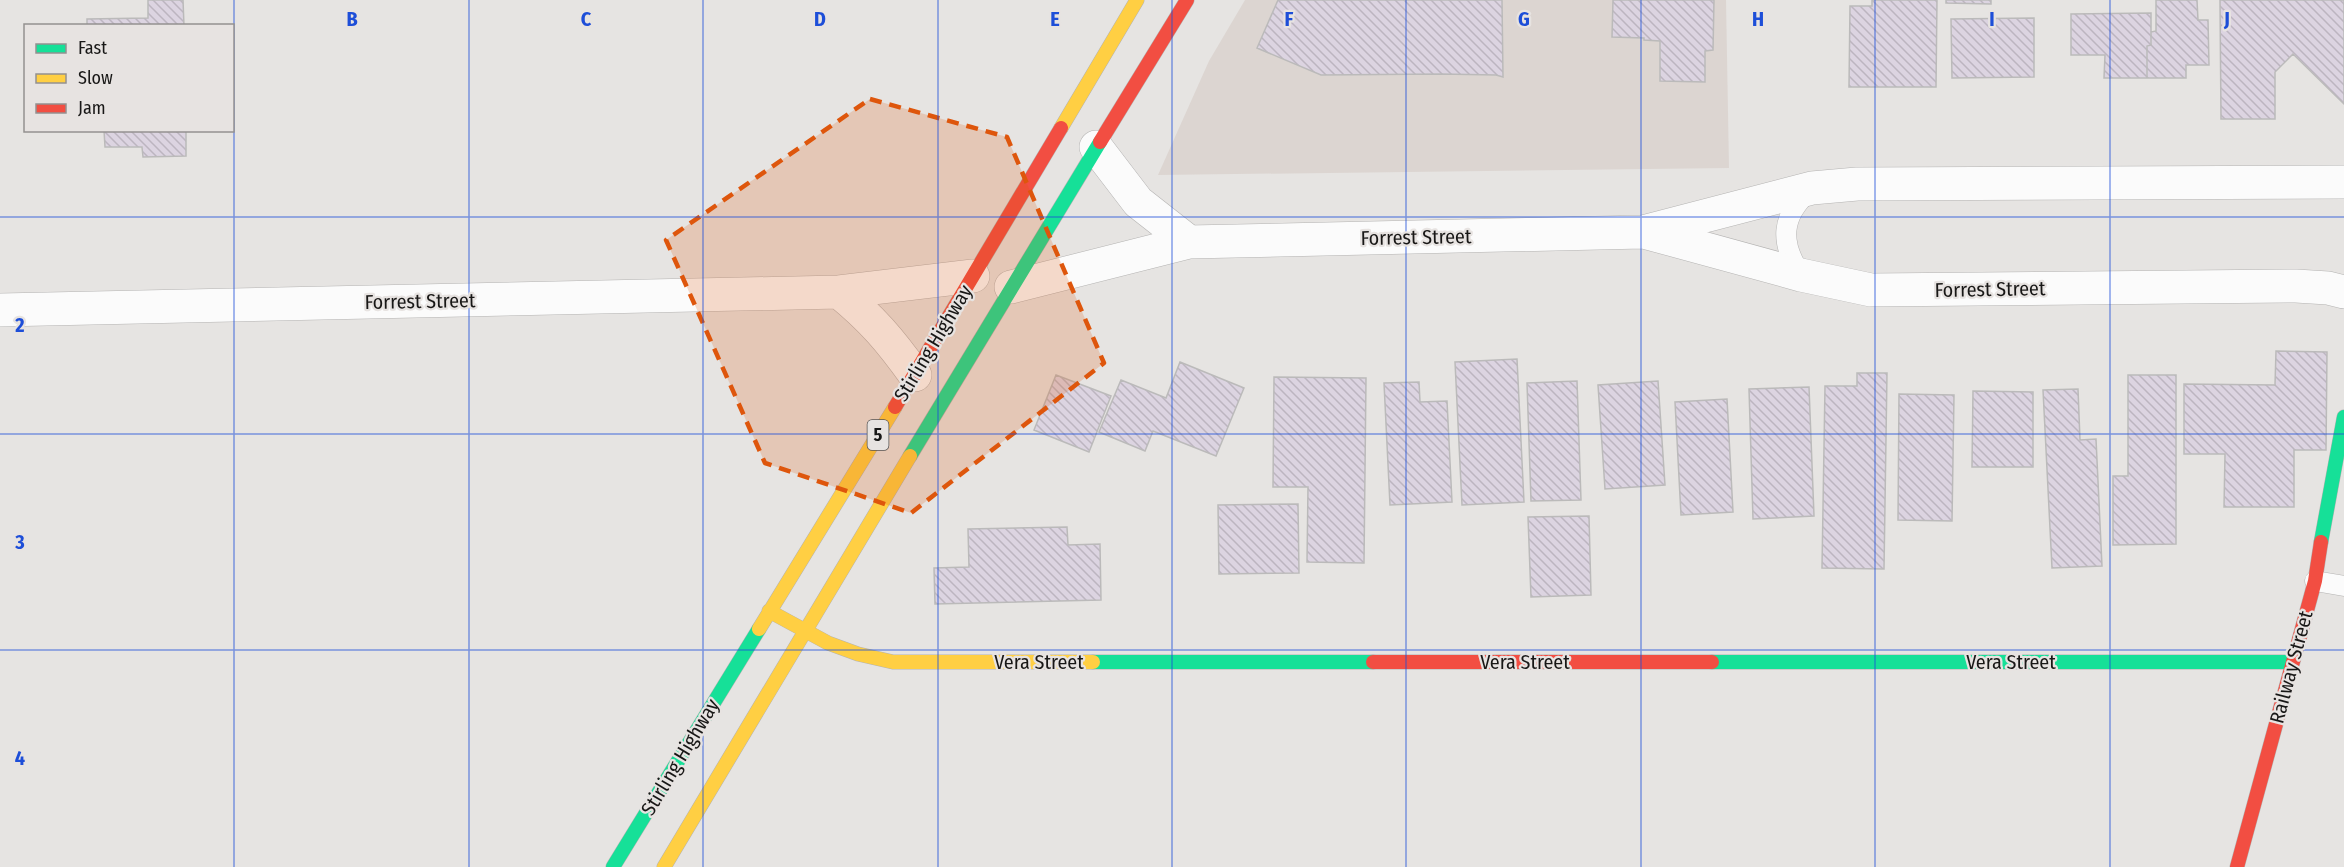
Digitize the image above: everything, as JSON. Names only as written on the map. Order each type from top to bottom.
[{"type":"main road","name":"Stirling Highway","points":[[613,867],[915,375],[1137,0]]},
{"type":"main road","name":"Stirling Highway","points":[[664,867],[1011,287],[1186,0]]},
{"type":"main road","name":"Railway Street","points":[[2238,867],[2315,581],[2344,417]]},
{"type":"main road","points":[[2334,465],[2344,453]]},
{"type":"main road","name":"Vera Street","points":[[769,611],[822,642],[858,656],[892,662],[2292,662]]},
{"type":"street","points":[[1096,147],[1138,202],[1189,242]]},
{"type":"street","name":"Forrest Street","points":[[1011,287],[1189,242],[1643,232],[1812,188],[1857,184],[2344,182]]},
{"type":"street","name":"Forrest Street","points":[[1643,232],[1801,275],[1870,290],[2296,286],[2328,288],[2344,292]]},
{"type":"street","name":"Forrest Street","points":[[0,310],[839,292],[973,276]]},
{"type":"street","points":[[839,292],[870,318],[890,340],[915,375]]},
{"type":"lane","points":[[1801,275],[1790,258],[1786,239],[1788,219],[1797,201],[1812,188]]},
{"type":"lane","points":[[2315,581],[2344,586]]},
{"type":"highlighted area","points":[[870,99],[1007,137],[1104,363],[911,513],[765,463],[666,240]]},
{"type":"shaded area","points":[[1245,0],[1726,0],[1729,168],[1158,175],[1209,61]]},
{"type":"building","points":[[148,0],[183,0],[184,24],[87,24],[87,19],[148,18]]},
{"type":"building","points":[[1278,0],[1502,0],[1503,77],[1441,74],[1321,75],[1257,48]]},
{"type":"building","points":[[1613,0],[1714,0],[1713,50],[1705,51],[1705,82],[1660,81],[1660,41],[1612,37]]},
{"type":"building","points":[[1872,0],[1937,0],[1936,87],[1849,87],[1850,6],[1872,6]]},
{"type":"building","points":[[1946,0],[1991,0],[1991,4],[1946,3]]},
{"type":"building","points":[[2156,0],[2197,0],[2198,20],[2208,20],[2209,65],[2186,65],[2186,78],[2147,78],[2147,46],[2151,45],[2151,32],[2156,31]]},
{"type":"building","points":[[2220,0],[2344,0],[2344,104],[2293,54],[2275,72],[2275,119],[2221,119]]},
{"type":"building","points":[[2151,13],[2151,45],[2147,46],[2147,78],[2104,78],[2105,55],[2071,55],[2071,14]]},
{"type":"building","points":[[2034,18],[2034,77],[1952,78],[1951,19]]},
{"type":"building","points":[[104,132],[186,132],[186,156],[143,157],[142,147],[105,147]]},
{"type":"building","points":[[2276,351],[2327,352],[2326,450],[2294,450],[2294,507],[2224,507],[2225,454],[2184,454],[2184,384],[2275,385]]},
{"type":"building","points":[[1517,359],[1524,502],[1462,505],[1455,362]]},
{"type":"building","points":[[1180,362],[1244,388],[1216,456],[1153,431],[1145,451],[1099,432],[1121,380],[1166,398]]},
{"type":"building","points":[[1857,373],[1887,373],[1884,569],[1822,568],[1825,386],[1857,386]]},
{"type":"building","points":[[1056,375],[1111,396],[1089,452],[1034,430]]},
{"type":"building","points":[[2128,375],[2176,375],[2176,544],[2113,545],[2113,476],[2128,476]]},
{"type":"building","points":[[1274,377],[1366,378],[1364,563],[1307,562],[1308,487],[1273,487]]},
{"type":"building","points":[[1577,381],[1581,500],[1531,501],[1527,383]]},
{"type":"building","points":[[1658,381],[1665,485],[1605,489],[1598,385]]},
{"type":"building","points":[[1419,382],[1420,402],[1447,401],[1452,502],[1390,505],[1384,383]]},
{"type":"building","points":[[1809,387],[1814,516],[1753,519],[1749,389]]},
{"type":"building","points":[[2078,389],[2080,440],[2096,439],[2102,566],[2052,568],[2043,390]]},
{"type":"building","points":[[1973,391],[2033,392],[2033,467],[1972,467]]},
{"type":"building","points":[[1899,394],[1954,395],[1952,521],[1898,520]]},
{"type":"building","points":[[1727,399],[1733,512],[1681,515],[1675,402]]},
{"type":"building","points":[[1298,504],[1299,573],[1219,574],[1218,505]]},
{"type":"building","points":[[1589,516],[1591,595],[1531,597],[1528,517]]},
{"type":"building","points":[[1067,527],[1068,545],[1100,544],[1101,600],[935,604],[934,568],[969,567],[968,529]]},
{"type":"traffic: fast","points":[[910,456],[1100,142]]},
{"type":"traffic: fast","points":[[2321,542],[2344,417]]},
{"type":"traffic: fast","points":[[613,867],[759,629]]},
{"type":"traffic: fast","points":[[1093,662],[1373,662]]},
{"type":"traffic: fast","points":[[1712,662],[2292,662]]},
{"type":"traffic: slow","points":[[1061,128],[1137,0]]},
{"type":"traffic: slow","points":[[759,629],[895,407]]},
{"type":"traffic: slow","points":[[664,867],[910,456]]},
{"type":"traffic: slow","points":[[769,611],[828,643],[858,654],[893,662],[1093,662]]},
{"type":"traffic: jam","points":[[1100,142],[1187,0]]},
{"type":"traffic: jam","points":[[895,407],[1061,128]]},
{"type":"traffic: jam","points":[[2237,867],[2315,581],[2321,542]]},
{"type":"traffic: jam","points":[[1373,662],[1712,662]]}]
